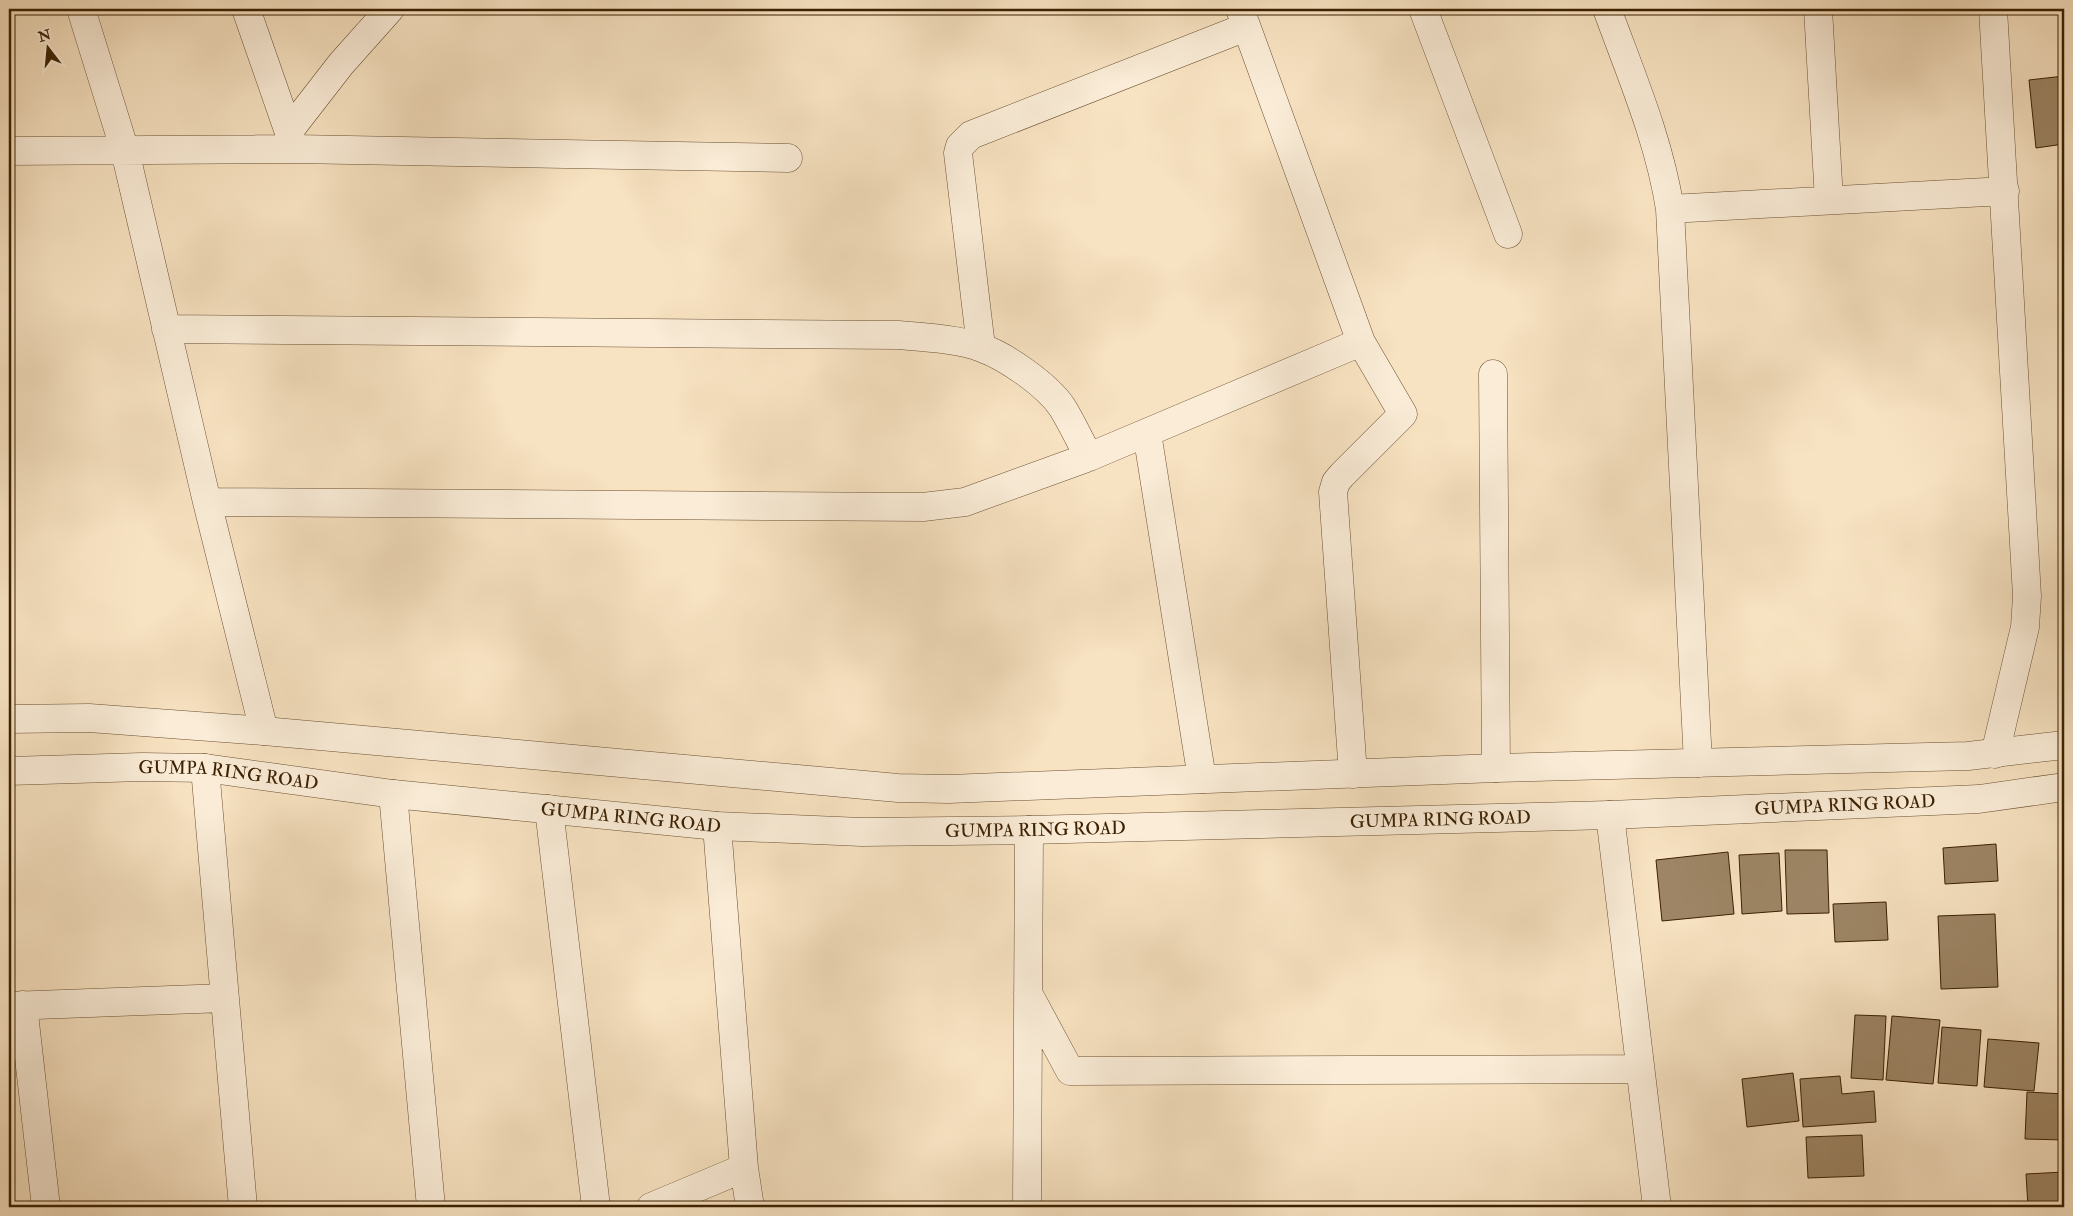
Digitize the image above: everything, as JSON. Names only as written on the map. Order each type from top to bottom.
[{"type":"street","points":[[81,9],[125,151],[207,502],[264,731]]},
{"type":"street","points":[[246,9],[292,140]]},
{"type":"street","points":[[292,140],[341,64],[390,9]]},
{"type":"street","points":[[1423,9],[1508,234]]},
{"type":"street","points":[[1606,9],[1650,125],[1665,178],[1670,209],[1698,762]]},
{"type":"street","points":[[1818,9],[1829,200]]},
{"type":"street","points":[[1994,9],[2027,596],[2025,628],[1995,754]]},
{"type":"street","points":[[982,347],[958,153],[964,140],[971,134],[1243,18],[1361,342],[1403,414],[1342,475],[1336,482],[1333,492],[1353,774]]},
{"type":"street","points":[[9,151],[125,151],[292,140],[788,158]]},
{"type":"street","points":[[1670,209],[2005,191]]},
{"type":"street","points":[[166,329],[898,335],[982,347],[1006,360],[1046,388],[1061,406],[1089,458]]},
{"type":"street","points":[[207,502],[923,507],[965,502],[1089,458],[1361,342]]},
{"type":"street","points":[[1493,374],[1496,768]]},
{"type":"street","points":[[1147,433],[1202,779]]},
{"type":"street","points":[[9,719],[88,718],[264,731],[888,788],[949,788],[1496,768],[1995,754],[2064,745]]},
{"type":"street","name":"GUMPA RING ROAD","points":[[9,771],[142,767],[205,768],[393,794],[549,810],[718,826],[862,832],[1029,830],[1610,815],[1979,799],[2064,787]]},
{"type":"street","points":[[205,768],[243,1207]]},
{"type":"street","points":[[393,794],[431,1207]]},
{"type":"street","points":[[549,810],[596,1207]]},
{"type":"street","points":[[1610,815],[1657,1207]]},
{"type":"street","points":[[718,826],[744,1168],[750,1207]]},
{"type":"street","points":[[1027,1207],[1029,830]]},
{"type":"street","points":[[1028,993],[1070,1071],[1640,1069]]},
{"type":"street","points":[[46,1207],[16,1006],[225,998]]},
{"type":"street","points":[[651,1207],[744,1168]]},
{"type":"building","points":[[2064,76],[2064,144],[2036,148],[2029,80]]},
{"type":"building","points":[[1996,844],[1998,881],[1945,884],[1943,848]]},
{"type":"building","points":[[1785,850],[1827,850],[1829,913],[1787,914]]},
{"type":"building","points":[[1728,852],[1734,914],[1662,921],[1656,860]]},
{"type":"building","points":[[1779,853],[1782,911],[1742,914],[1739,855]]},
{"type":"building","points":[[1886,902],[1888,940],[1835,942],[1833,904]]},
{"type":"building","points":[[1995,914],[1998,987],[1941,989],[1938,916]]},
{"type":"building","points":[[1855,1015],[1886,1016],[1883,1080],[1851,1078]]},
{"type":"building","points":[[1892,1016],[1940,1020],[1933,1084],[1886,1080]]},
{"type":"building","points":[[1942,1027],[1981,1030],[1977,1086],[1938,1083]]},
{"type":"building","points":[[1988,1039],[2039,1043],[2034,1091],[1984,1087]]},
{"type":"building","points":[[1793,1073],[1799,1121],[1747,1127],[1742,1079]]},
{"type":"building","points":[[1840,1076],[1842,1094],[1874,1091],[1876,1122],[1803,1127],[1800,1079]]},
{"type":"building","points":[[2027,1092],[2064,1094],[2064,1140],[2025,1139]]},
{"type":"building","points":[[1862,1135],[1864,1176],[1808,1178],[1806,1137]]},
{"type":"building","points":[[2064,1172],[2064,1207],[2028,1207],[2026,1174]]}]
